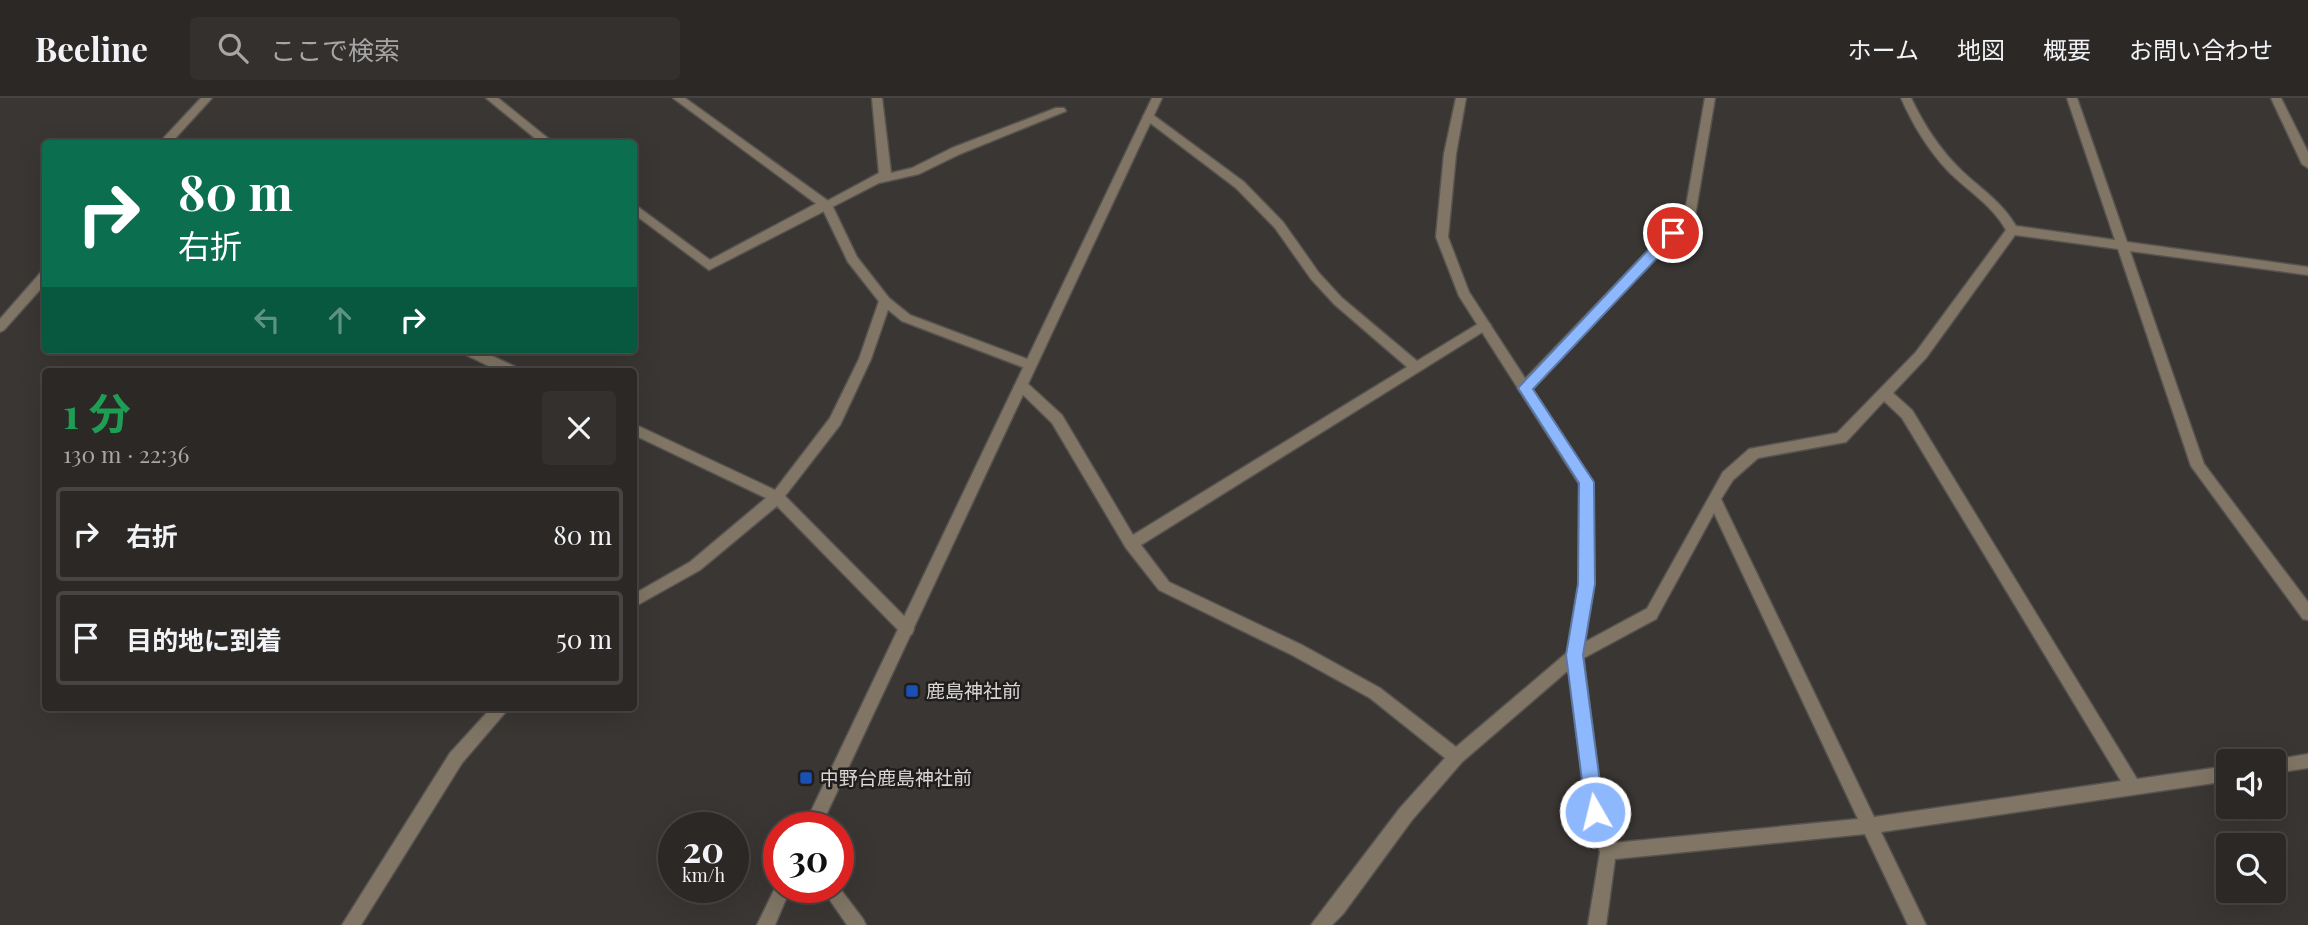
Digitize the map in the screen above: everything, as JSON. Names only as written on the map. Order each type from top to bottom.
[{"type":"street","points":[[167,140],[207,98]]},
{"type":"street","points":[[491,98],[545,140]]},
{"type":"street","points":[[678,98],[826,205],[852,258],[885,301],[906,318],[1030,365]]},
{"type":"street","points":[[637,210],[709,267],[885,176],[877,98]]},
{"type":"street","points":[[819,812],[1157,98]]},
{"type":"street","points":[[1461,98],[1450,154],[1442,237],[1463,293],[1586,482],[1587,584],[1575,655],[1595,812],[1608,852],[1597,925]]},
{"type":"street","points":[[1525,388],[1691,213],[1710,98]]},
{"type":"street","points":[[1906,98],[1922,133],[1958,174],[2001,209],[2012,230]]},
{"type":"street","points":[[2072,98],[2125,246],[2198,466],[2308,614]]},
{"type":"street","points":[[2276,98],[2308,164]]},
{"type":"street","points":[[876,180],[915,171],[956,151],[1060,111]]},
{"type":"street","points":[[1149,116],[1240,185],[1279,225],[1315,276],[1338,301],[1416,367]]},
{"type":"street","points":[[2012,230],[2308,271]]},
{"type":"street","points":[[1320,925],[1337,908],[1406,814],[1456,757],[1575,655],[1651,614],[1728,476],[1754,453],[1841,438],[1921,355],[2012,230]]},
{"type":"street","points":[[0,327],[42,279]]},
{"type":"street","points":[[637,599],[695,566],[777,497],[835,421],[865,359],[885,301]]},
{"type":"street","points":[[1131,544],[1485,325]]},
{"type":"street","points":[[475,354],[505,368]]},
{"type":"street","points":[[1021,386],[1062,427],[1131,544],[1164,586],[1297,650],[1376,692],[1456,757]]},
{"type":"street","points":[[1884,393],[1907,414],[2133,787]]},
{"type":"street","points":[[637,430],[777,497],[907,629]]},
{"type":"street","points":[[1714,499],[1917,925]]},
{"type":"street","points":[[351,925],[456,758],[498,711]]},
{"type":"street","points":[[2286,764],[2308,761]]},
{"type":"street","points":[[1608,852],[1870,826],[2216,775]]},
{"type":"street","points":[[766,925],[776,903]]},
{"type":"street","points":[[840,903],[857,925]]},
{"type":"place","name":"鹿島神社前","points":[[912,691]]},
{"type":"place","name":"中野台鹿島神社前","points":[[806,778]]},
{"type":"route","points":[[1595,812],[1575,655],[1587,584],[1586,482],[1525,388],[1673,233]]}]
